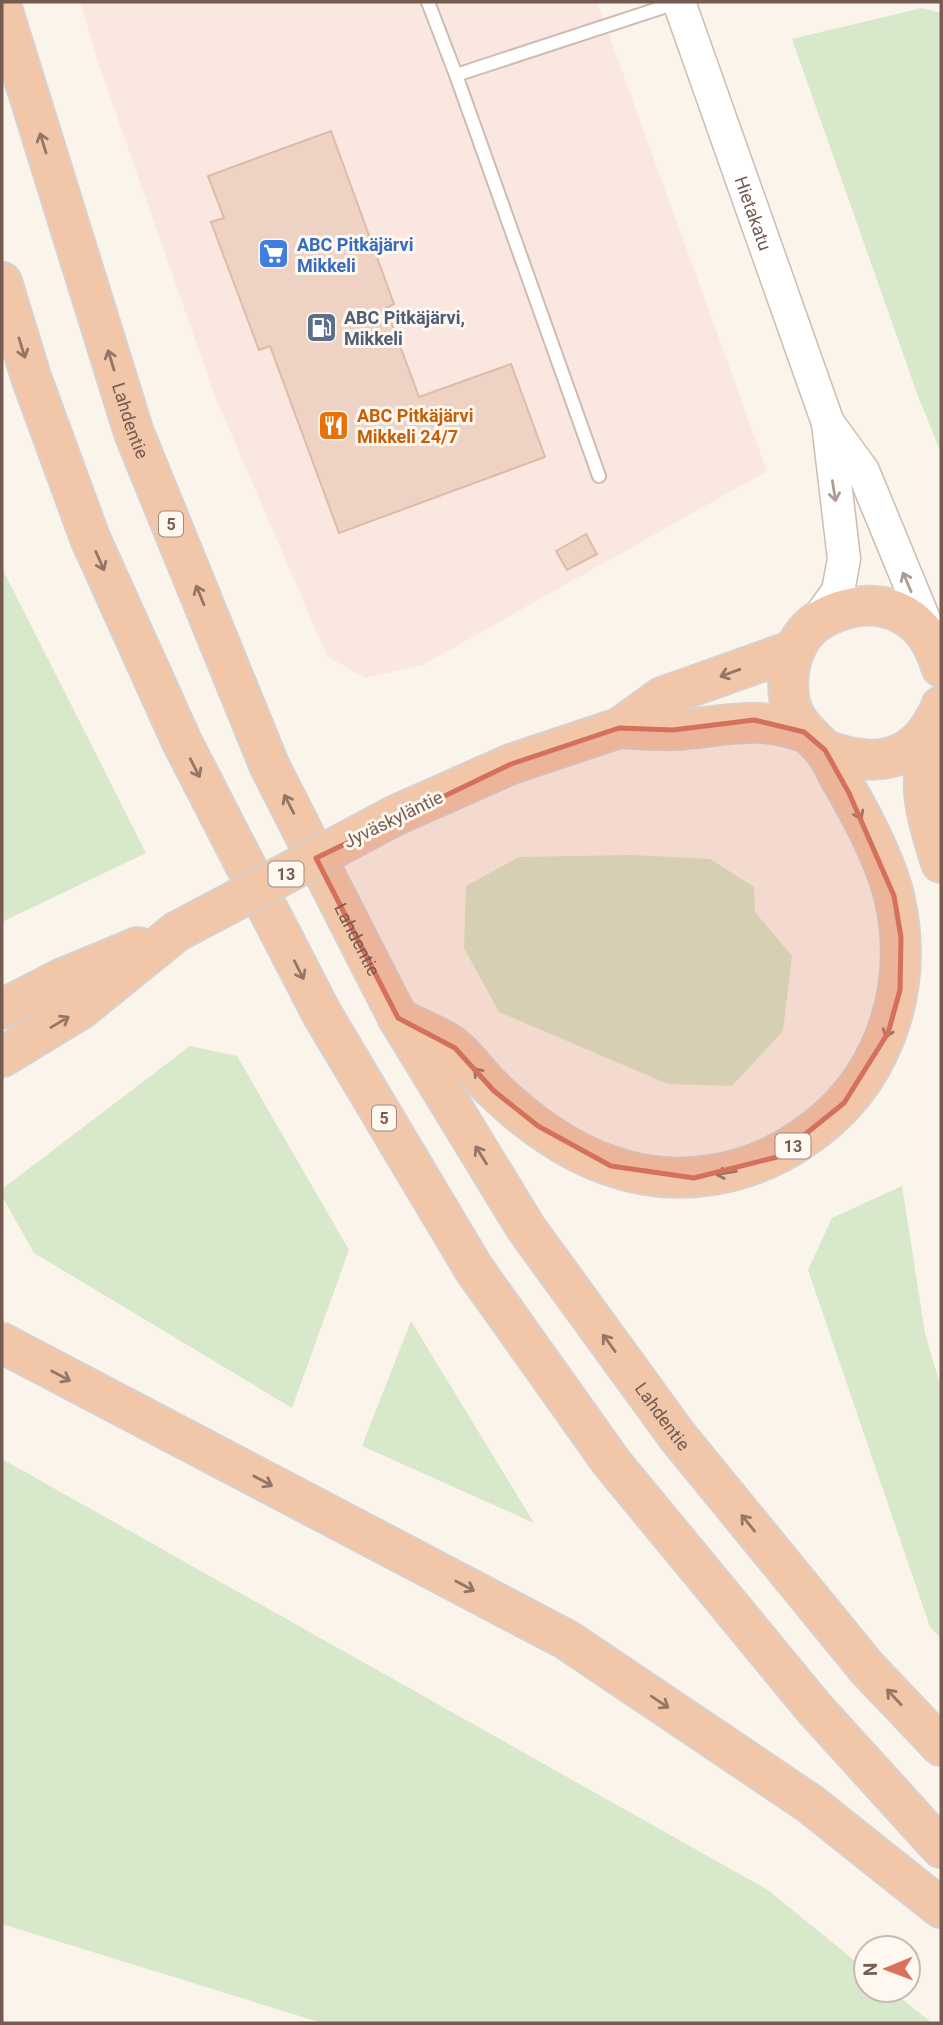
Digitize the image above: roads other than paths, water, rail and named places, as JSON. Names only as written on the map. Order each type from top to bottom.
[{"type":"highway","name":"Lahdentie","points":[[2,8],[134,433],[270,767],[398,1018],[526,1228],[678,1437],[867,1668],[941,1746]]},
{"type":"highway","name":"5","points":[[2,282],[30,377],[90,538],[182,742],[322,1014],[474,1269],[612,1463],[814,1708],[941,1848]]},
{"type":"highway","name":"Jyväskyläntie","points":[[2,1009],[61,979],[176,932],[396,815],[512,764],[619,728],[662,697],[804,637],[845,607],[880,605],[912,618],[938,655]]},
{"type":"highway","points":[[804,637],[787,678],[790,706],[814,741]]},
{"type":"highway","name":"Jyväskyläntie","points":[[619,728],[673,730],[754,720],[779,723],[851,761],[880,761],[907,750],[929,731],[941,706]]},
{"type":"highway","points":[[941,706],[923,770],[923,804],[941,863]]},
{"type":"highway","name":"13","points":[[398,1018],[455,1048],[494,1091],[538,1126],[571,1148],[611,1166],[647,1175],[694,1178],[738,1171],[777,1157],[844,1104],[869,1073],[888,1033],[900,990],[901,937],[894,896],[853,803],[814,741]]},
{"type":"highway","name":"Jyväskyläntie","points":[[2,1057],[81,1009],[176,932]]},
{"type":"highway","points":[[2,1343],[567,1640],[809,1803],[941,1908]]},
{"type":"street","name":"Hietakatu","points":[[680,2],[828,423],[844,559],[838,591],[804,637]]},
{"type":"street","name":"Hietakatu","points":[[828,423],[863,471],[938,655]]},
{"type":"lane","points":[[428,2],[598,476]]},
{"type":"lane","points":[[456,75],[680,2]]},
{"type":"place","name":"ABC Pitkäjärvi Mikkeli","points":[[274,254]]},
{"type":"place","name":"ABC Pitkäjärvi, Mikkeli","points":[[321,327]]},
{"type":"place","name":"ABC Pitkäjärvi Mikkeli 24/7","points":[[334,425]]}]
